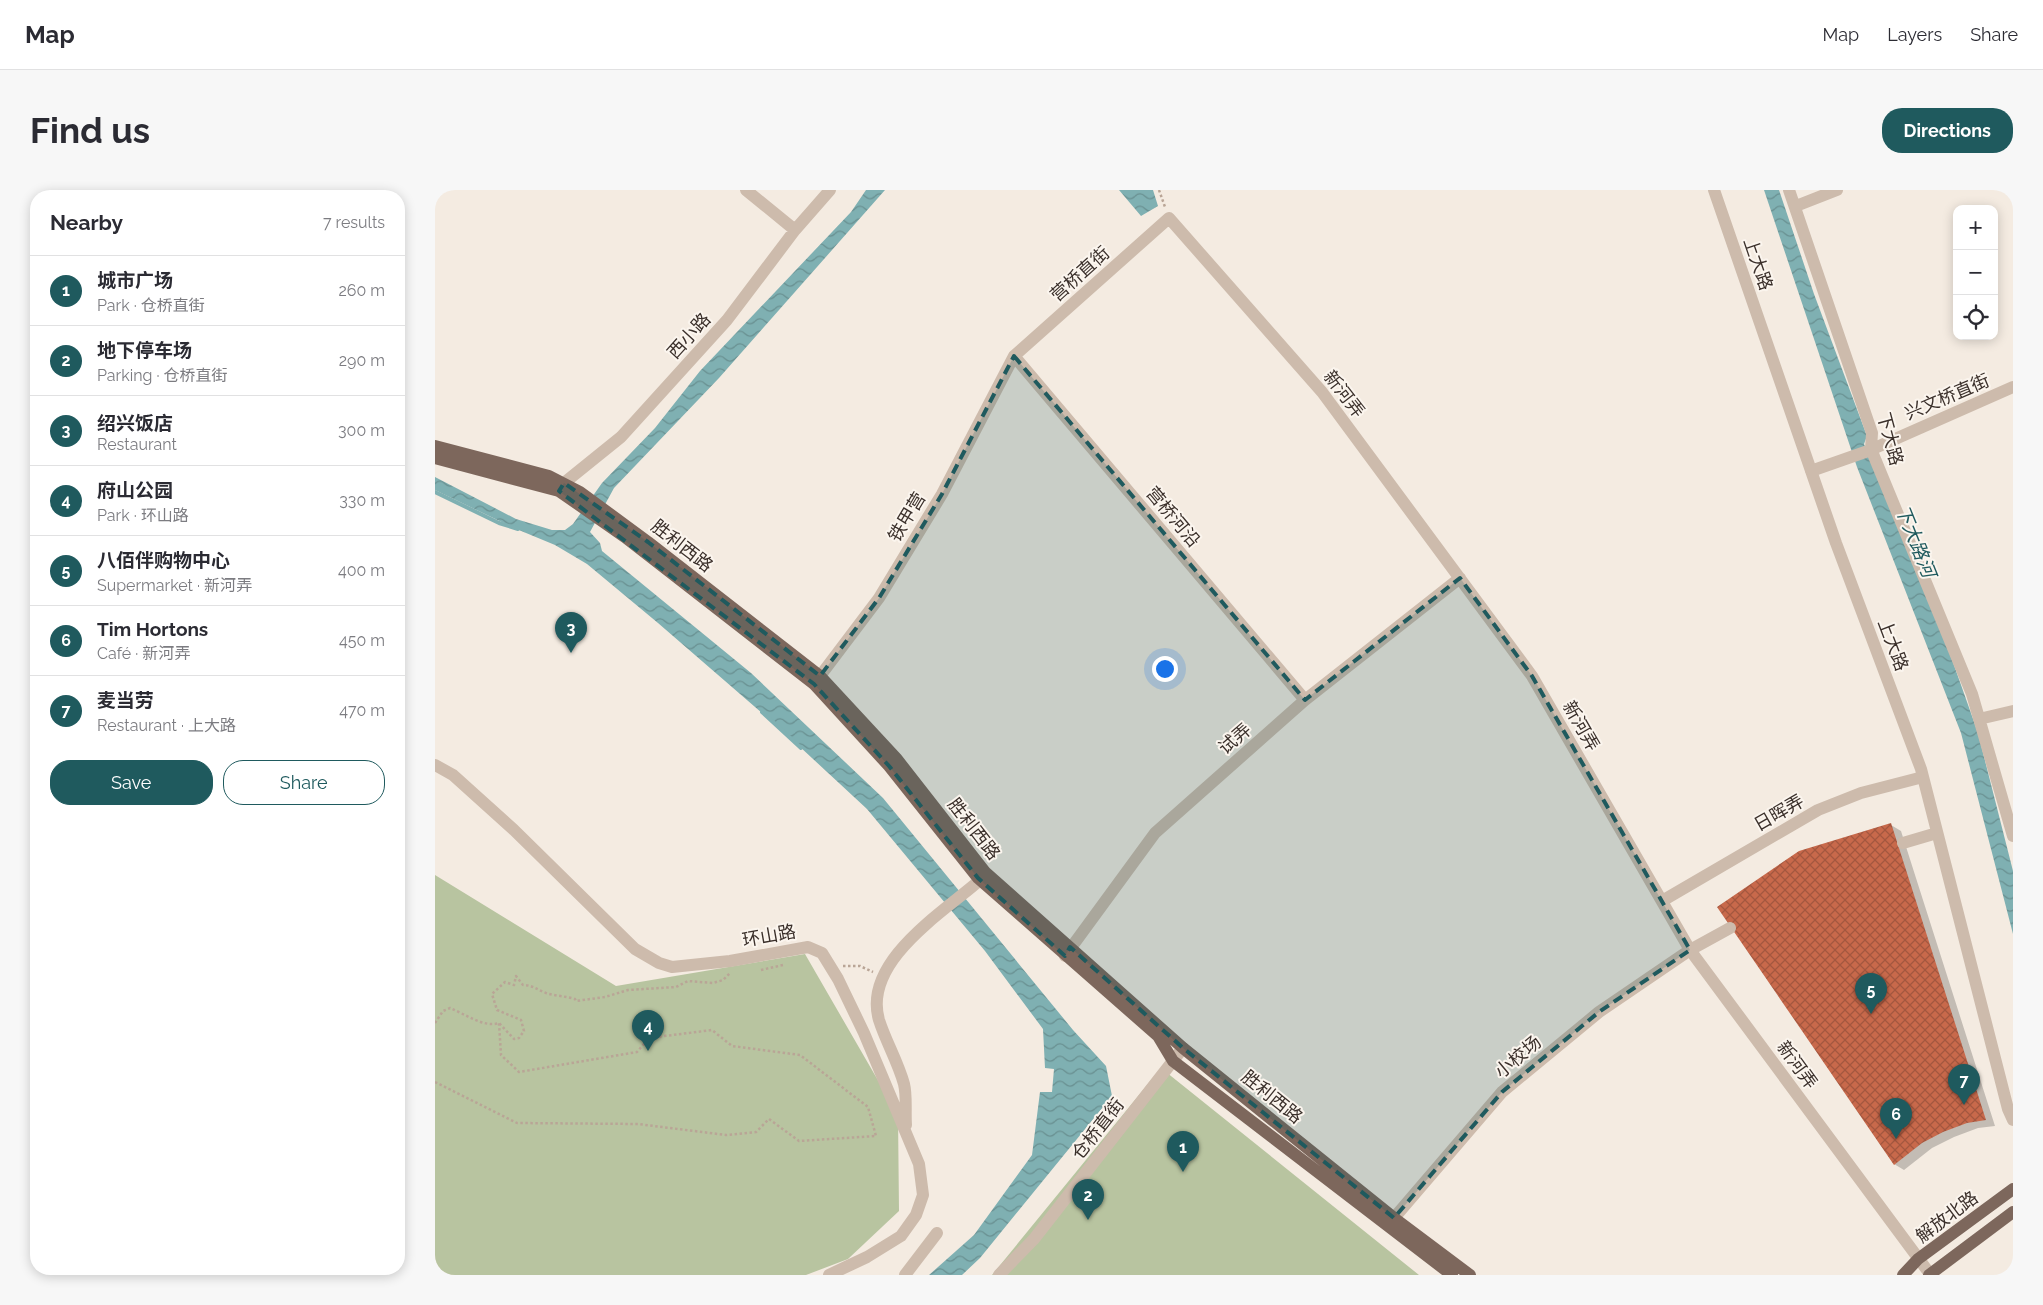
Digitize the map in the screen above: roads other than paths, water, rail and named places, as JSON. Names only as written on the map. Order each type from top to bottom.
[{"type":"main road","name":"胜利西路","points":[[435,446],[549,476],[603,515],[817,680],[897,758],[985,872],[1158,1036],[1173,1061],[1452,1275]]},
{"type":"main road","name":"胜利西路","points":[[435,458],[562,487]]},
{"type":"main road","name":"胜利西路","points":[[817,680],[980,880],[1183,1048],[1394,1218],[1470,1275]]},
{"type":"main road","name":"解放北路","points":[[1903,1275],[1918,1259],[2013,1189]]},
{"type":"main road","name":"解放北路","points":[[1929,1274],[2013,1212]]},
{"type":"street","points":[[745,190],[795,230]]},
{"type":"street","name":"西小路","points":[[562,487],[621,437],[727,320],[795,230],[830,190]]},
{"type":"street","name":"上大路","points":[[1714,190],[1811,471],[1923,777],[2008,1109],[2013,1120]]},
{"type":"street","name":"下大路","points":[[1789,190],[1872,433],[1869,450],[1972,694],[2013,836]]},
{"type":"street","points":[[1796,206],[1837,190]]},
{"type":"street","name":"营桥直街","points":[[1014,356],[1169,218]]},
{"type":"street","name":"新河弄","points":[[1169,218],[1322,392],[1532,676],[1690,950],[1929,1274]]},
{"type":"street","name":"铁甲营","points":[[817,680],[889,582],[942,494],[1014,356]]},
{"type":"street","name":"营桥河沿","points":[[1014,356],[1305,700]]},
{"type":"street","name":"兴文桥直街","points":[[1811,471],[1869,450],[2013,387]]},
{"type":"street","name":"试弄","points":[[1067,951],[1155,833],[1305,700],[1460,578]]},
{"type":"street","points":[[1979,719],[2013,712]]},
{"type":"street","name":"环山路","points":[[435,764],[453,775],[514,830],[635,948],[659,962],[672,966],[685,966],[730,961],[808,947],[822,953],[838,979],[864,1033],[906,1132],[919,1164],[923,1195],[916,1215],[901,1236],[867,1257],[829,1275]]},
{"type":"street","name":"日晖弄","points":[[1662,901],[1818,810],[1861,794],[1923,777]]},
{"type":"street","points":[[1903,842],[1937,833]]},
{"type":"street","points":[[906,1132],[905,1085],[879,1019],[878,1005],[884,974],[911,938],[980,880]]},
{"type":"street","name":"小校场","points":[[1394,1218],[1502,1092],[1599,1012],[1690,950],[1730,928]]},
{"type":"street","name":"仓桥直街","points":[[999,1275],[1033,1239],[1183,1048]]},
{"type":"street","points":[[905,1275],[937,1233]]},
{"type":"water","points":[[866,190],[885,190],[719,378],[614,488],[590,532],[600,543],[602,551],[751,673],[883,798],[1073,1030],[1106,1066],[1112,1096],[980,1258],[962,1275],[929,1275],[974,1235],[1032,1155],[1040,1092],[1052,1092],[1054,1069],[1045,1068],[1043,1029],[985,951],[867,809],[785,733],[587,564],[555,545],[514,528],[435,490],[435,477],[516,519],[552,530],[565,530],[573,524],[602,483],[655,428],[700,371],[851,212]]},
{"type":"water","points":[[1119,190],[1153,190],[1158,206],[1141,216]]},
{"type":"water","points":[[1764,190],[1779,190],[1814,294],[1867,436],[1864,444],[1943,634],[1978,733],[2013,871],[2013,934],[1961,733],[1857,467]]},
{"type":"waterway","points":[[435,492],[499,523],[518,529]]},
{"type":"waterway","points":[[762,712],[801,748]]},
{"type":"place","name":"绍兴饭店","points":[[571,653]]},
{"type":"place","name":"八佰伴购物中心","points":[[1871,1014]]},
{"type":"place","name":"府山公园","points":[[648,1051]]},
{"type":"place","name":"麦当劳","points":[[1964,1105]]},
{"type":"place","name":"Tim Hortons","points":[[1896,1139]]},
{"type":"place","name":"城市广场","points":[[1183,1172]]},
{"type":"place","name":"地下停车场","points":[[1088,1220]]},
{"type":"water label","name":"下大路河","points":[[1916,541]]}]
